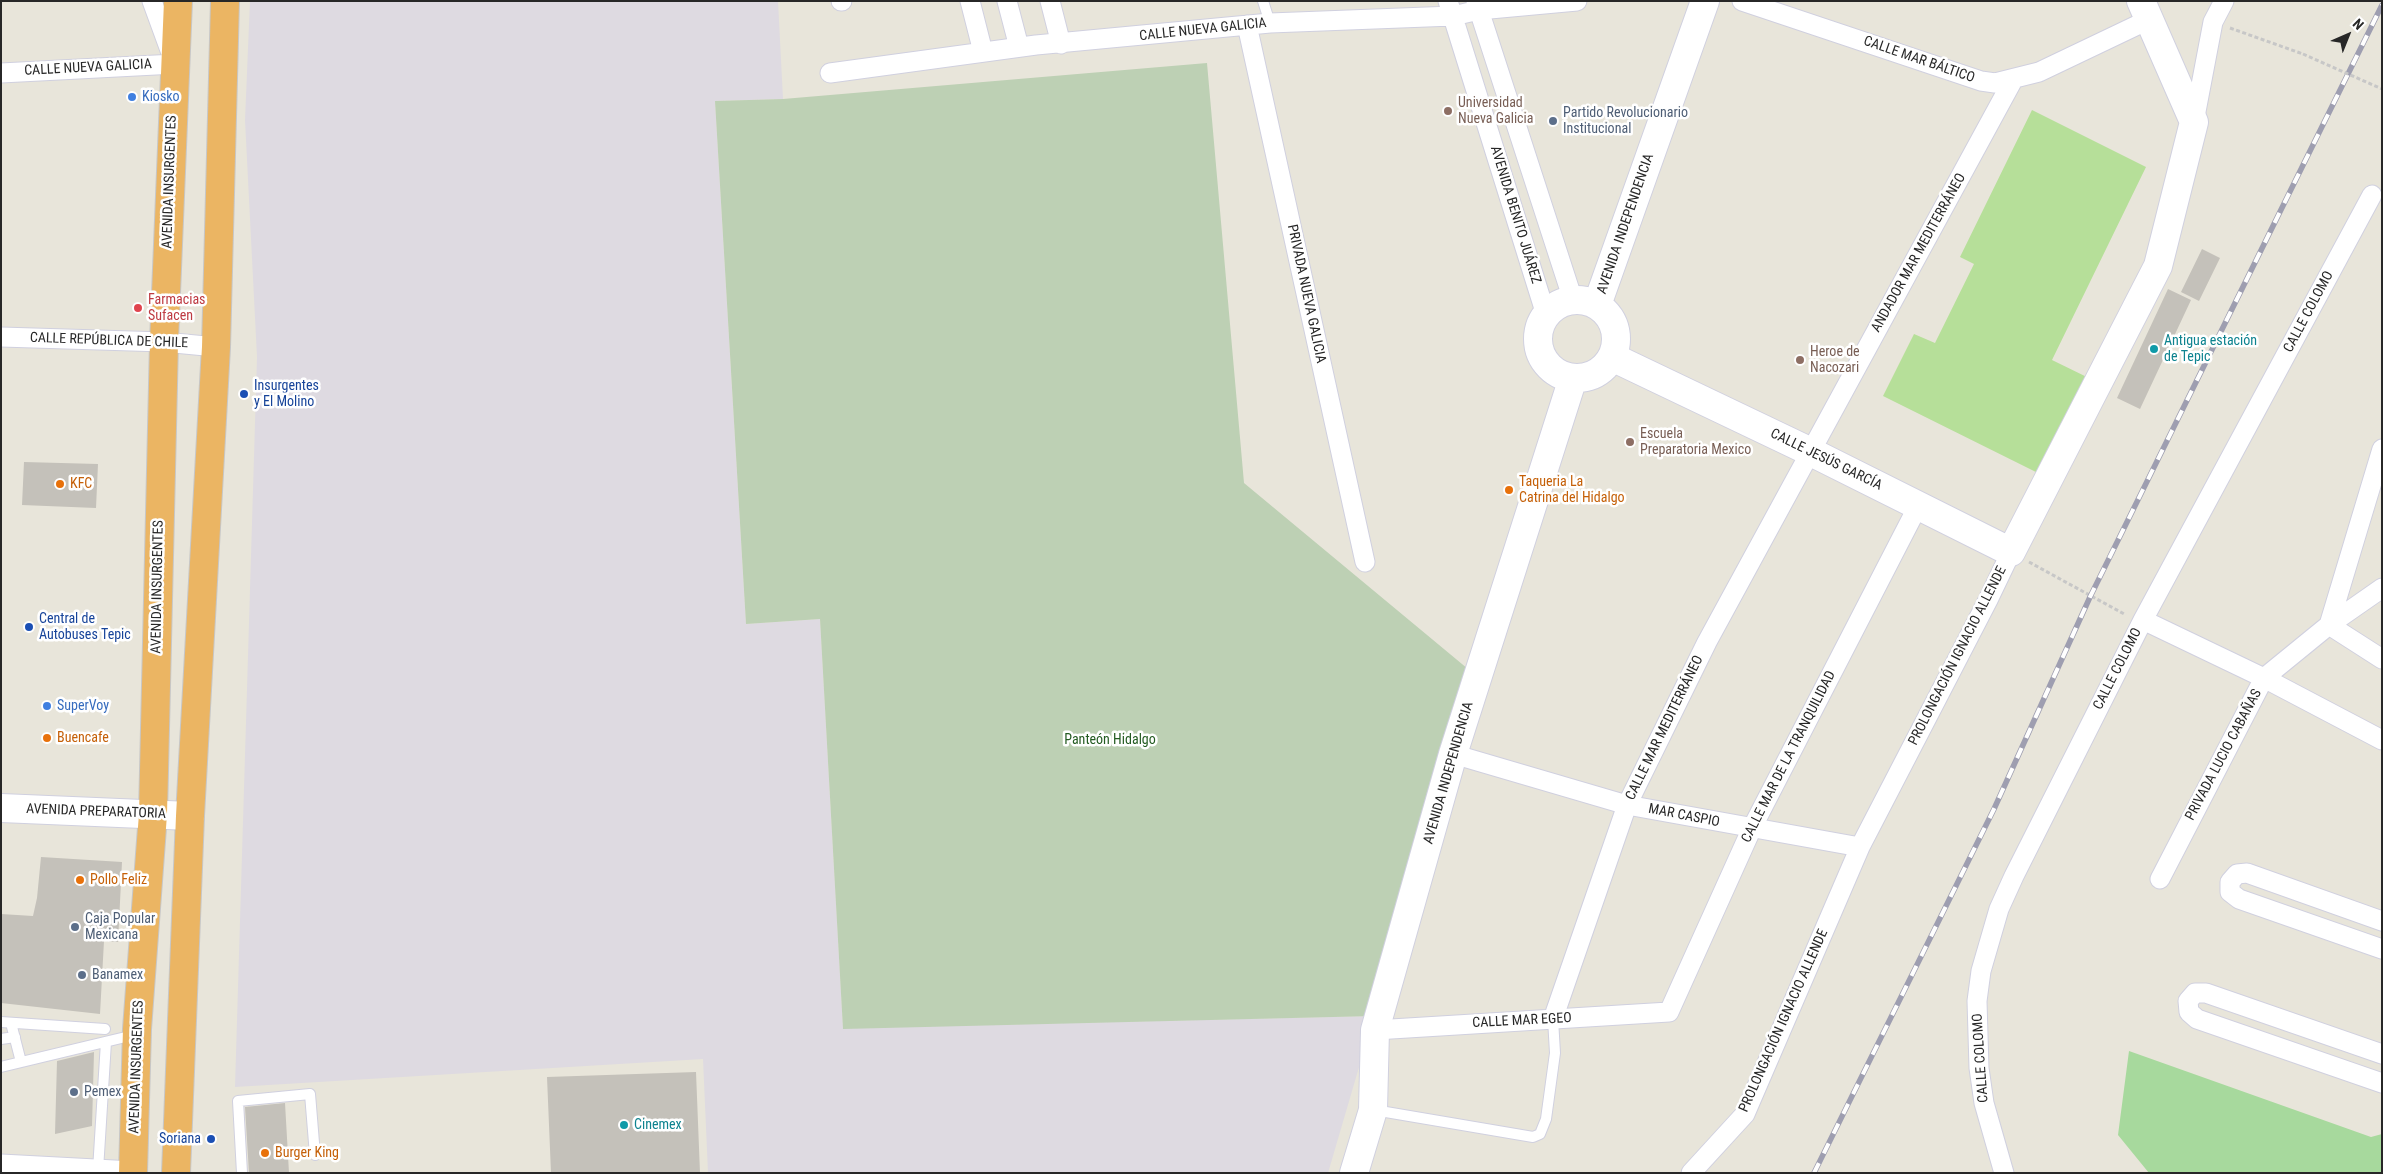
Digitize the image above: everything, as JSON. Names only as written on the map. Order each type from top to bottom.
[{"type":"highway","name":"AVENIDA INSURGENTES","points":[[138,1172],[136,1104],[138,1034],[153,814],[164,342],[178,1]]},
{"type":"highway","points":[[176,1173],[190,816],[216,347],[225,1]]},
{"type":"main road","name":"AVENIDA INDEPENDENCIA","points":[[1585,303],[1705,1]]},
{"type":"main road","points":[[2144,10],[2194,122]]},
{"type":"main road","name":"PROLONGACIÓN IGNACIO ALLENDE","points":[[2011,552],[2158,266],[2194,122]]},
{"type":"main road","points":[[1585,303],[1610,318],[1616,334],[1612,357],[1596,374],[1585,378],[1573,378],[1551,369],[1544,360],[1538,337],[1546,315],[1555,307],[1585,303]]},
{"type":"main road","name":"CALLE JESÚS GARCÍA","points":[[1612,357],[1811,452],[2011,552]]},
{"type":"main road","name":"AVENIDA INDEPENDENCIA","points":[[1354,1173],[1373,1110],[1376,1030],[1454,754],[1573,378]]},
{"type":"main road","name":"AVENIDA PREPARATORIA","points":[[1,808],[190,816]]},
{"type":"street","points":[[152,1],[175,64]]},
{"type":"street","points":[[970,1],[983,52]]},
{"type":"street","points":[[1007,1],[1019,48]]},
{"type":"street","points":[[1050,1],[1061,44]]},
{"type":"street","name":"CALLE NUEVA GALICIA","points":[[830,73],[983,52],[1248,25],[1478,5],[1576,1]]},
{"type":"street","name":"CALLE MAR BÁLTICO","points":[[1742,1],[1982,82],[1995,83],[2039,72],[2144,10]]},
{"type":"street","points":[[2194,122],[2212,22],[2224,1]]},
{"type":"street","name":"AVENIDA BENITO JUÁREZ","points":[[1478,5],[1585,303]]},
{"type":"street","name":"AVENIDA BENITO JUÁREZ","points":[[1450,8],[1546,315]]},
{"type":"street","name":"PRIVADA NUEVA GALICIA","points":[[1248,25],[1365,562]]},
{"type":"street","name":"CALLE NUEVA GALICIA","points":[[1,73],[175,64]]},
{"type":"street","name":"ANDADOR MAR MEDITERRÁNEO","points":[[1811,452],[2013,80]]},
{"type":"street","name":"CALLE COLOMO","points":[[2004,1173],[1990,1131],[1979,1068],[1977,1001],[1981,971],[2000,909],[2014,876],[2144,620],[2372,195]]},
{"type":"street","name":"CALLE REPÚBLICA DE CHILE","points":[[1,336],[164,342],[216,347]]},
{"type":"street","points":[[2382,448],[2329,625],[2382,659]]},
{"type":"street","name":"CALLE MAR MEDITERRÁNEO","points":[[1553,1019],[1627,805],[1707,642],[1811,452]]},
{"type":"street","name":"CALLE MAR DE LA TRANQUILIDAD","points":[[1669,1012],[1752,828],[1918,506]]},
{"type":"street","name":"PROLONGACIÓN IGNACIO ALLENDE","points":[[1690,1173],[1745,1114],[1860,847],[2011,552]]},
{"type":"street","name":"PRIVADA LUCIO CABAÑAS","points":[[2160,879],[2264,678],[2329,625],[2382,588]]},
{"type":"street","points":[[2144,620],[2264,678],[2382,740]]},
{"type":"street","name":"MAR CASPIO","points":[[1454,754],[1627,805],[1860,847]]},
{"type":"street","points":[[2382,921],[2247,873],[2236,874],[2230,882],[2230,892],[2239,899],[2382,949]]},
{"type":"street","points":[[2382,1054],[2206,993],[2195,994],[2188,1001],[2189,1012],[2197,1019],[2382,1083]]},
{"type":"street","name":"CALLE MAR EGEO","points":[[1376,1030],[1669,1012]]},
{"type":"street","points":[[1,1164],[138,1172]]},
{"type":"lane","points":[[1263,1],[1270,23]]},
{"type":"lane","points":[[1373,1110],[1533,1138],[1540,1134],[1546,1119],[1555,1053],[1553,1019]]},
{"type":"lane","points":[[6,1022],[106,1030]]},
{"type":"lane","points":[[6,1022],[15,1037],[22,1062]]},
{"type":"lane","points":[[1,1067],[138,1034]]},
{"type":"lane","points":[[1,1039],[15,1037]]},
{"type":"lane","points":[[98,1170],[106,1042]]},
{"type":"lane","points":[[242,1173],[238,1101],[310,1094],[315,1155]]},
{"type":"path","points":[[2212,22],[2303,54],[2382,89]]},
{"type":"path","points":[[2011,552],[2103,604],[2132,618],[2144,620]]},
{"type":"shaded area","points":[[250,1],[778,1],[783,99],[715,101],[746,624],[820,619],[843,1028],[1374,1016],[1328,1173],[708,1173],[703,1059],[235,1087],[257,357],[245,120]]},
{"type":"green space","name":"Panteón Hidalgo","points":[[1207,63],[1244,483],[1468,669],[1374,1016],[843,1029],[820,619],[746,624],[715,101],[783,99]]},
{"type":"green space","points":[[2032,110],[2146,167],[2052,360],[2095,381],[2048,478],[1883,396],[1914,334],[1935,343],[1974,264],[1960,257]]},
{"type":"green space","points":[[2129,1051],[2371,1137],[2382,1134],[2382,1173],[2149,1173],[2118,1135]]},
{"type":"building","points":[[2202,249],[2220,258],[2199,301],[2181,292]]},
{"type":"building","name":"Antigua estación de Tepic","points":[[2168,289],[2191,300],[2140,409],[2117,398]]},
{"type":"building","name":"KFC","points":[[24,462],[98,464],[96,508],[22,505]]},
{"type":"building","points":[[41,857],[122,862],[118,942],[104,941],[100,1014],[1,1003],[1,914],[33,916],[37,898]]},
{"type":"building","name":"Pemex","points":[[94,1052],[92,1126],[55,1134],[57,1061]]},
{"type":"building","name":"Cinemex","points":[[696,1072],[700,1173],[551,1173],[547,1077]]},
{"type":"building","name":"Burger King","points":[[285,1103],[289,1173],[249,1173],[245,1107]]},
{"type":"railway","points":[[1814,1173],[1994,809],[2090,597],[2382,5]]},
{"type":"place","name":"Kiosko","points":[[132,97]]},
{"type":"place","name":"Universidad Nueva Galicia","points":[[1448,111]]},
{"type":"place","name":"Partido Revolucionario Institucional","points":[[1553,121]]},
{"type":"place","name":"Farmacias Sufacen","points":[[138,308]]},
{"type":"place","name":"Antigua estación de Tepic","points":[[2154,349]]},
{"type":"place","name":"Heroe de Nacozari","points":[[1800,360]]},
{"type":"place","name":"Insurgentes y El Molino","points":[[244,394]]},
{"type":"place","name":"Escuela Preparatoria Mexico","points":[[1630,442]]},
{"type":"place","name":"KFC","points":[[60,484]]},
{"type":"place","name":"Taqueria La Catrina del Hidalgo","points":[[1509,490]]},
{"type":"place","name":"Central de Autobuses Tepic","points":[[29,627]]},
{"type":"place","name":"SuperVoy","points":[[47,706]]},
{"type":"place","name":"Buencafe","points":[[47,738]]},
{"type":"place","name":"Pollo Feliz","points":[[80,880]]},
{"type":"place","name":"Caja Popular Mexicana","points":[[75,927]]},
{"type":"place","name":"Banamex","points":[[82,975]]},
{"type":"place","name":"Pemex","points":[[74,1092]]},
{"type":"place","name":"Cinemex","points":[[624,1125]]},
{"type":"place","name":"Soriana","points":[[211,1139]]},
{"type":"place","name":"Burger King","points":[[265,1153]]}]
